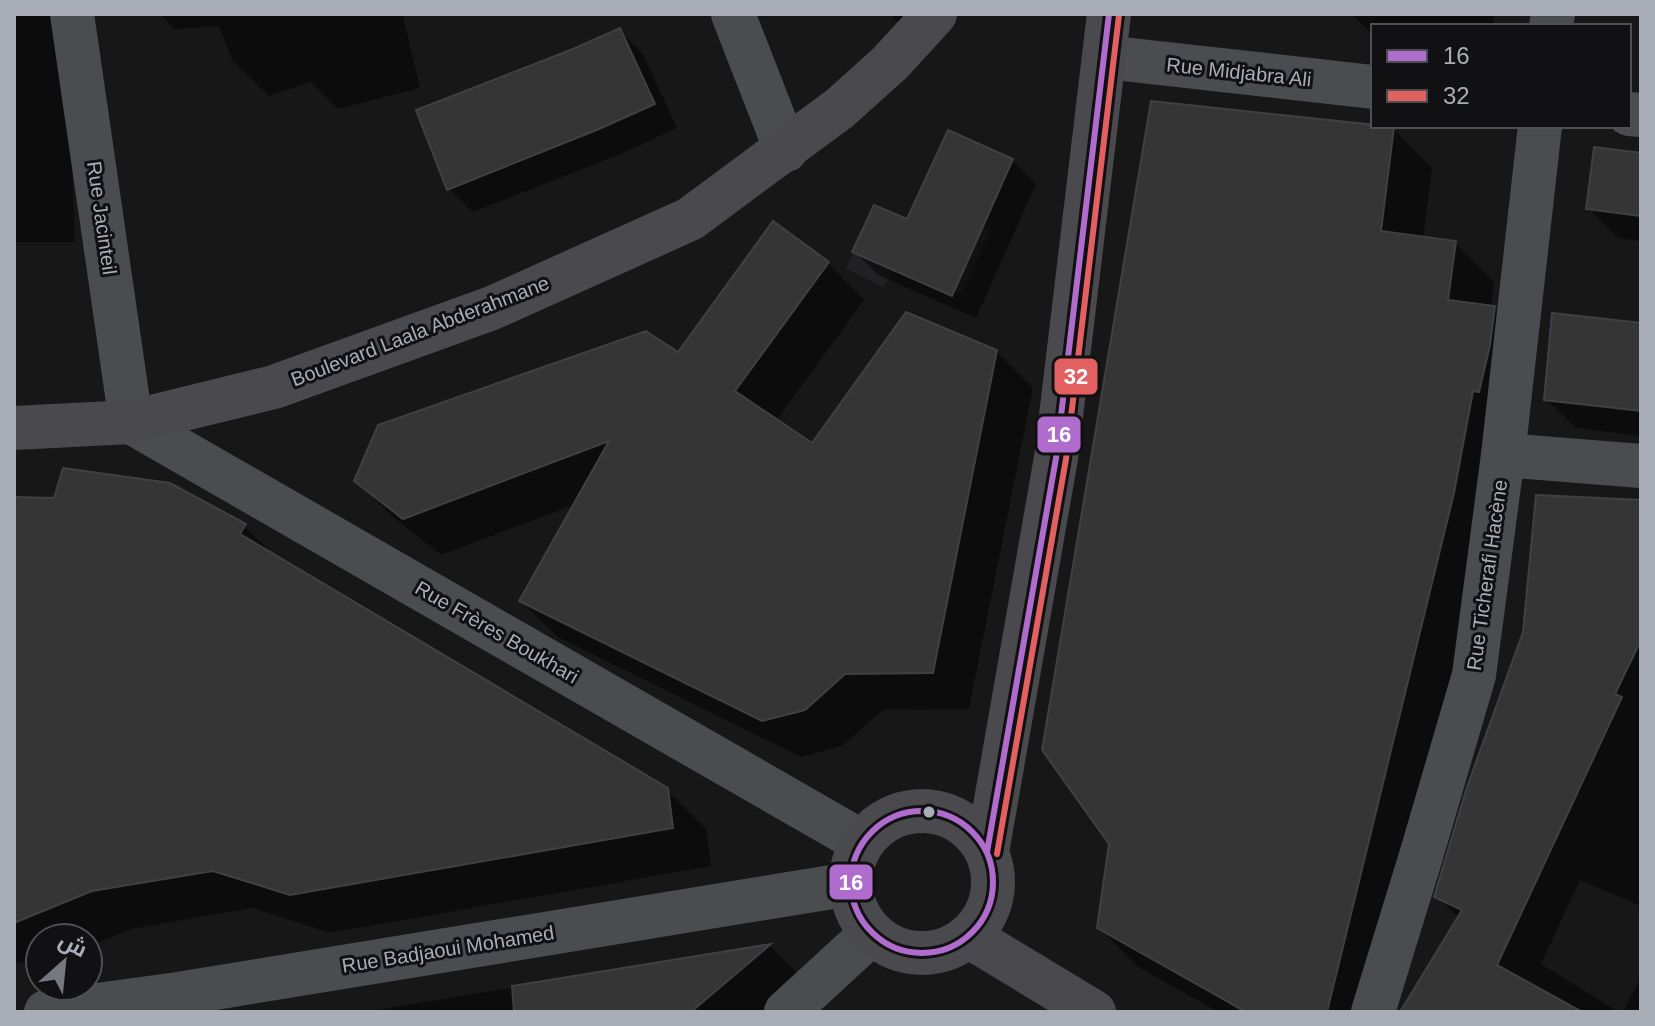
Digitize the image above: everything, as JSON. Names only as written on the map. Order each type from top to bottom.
[{"type":"street","name":"Rue Jacinteil","points":[[72,14],[131,422]]},
{"type":"street","points":[[733,14],[786,150]]},
{"type":"street","name":"Boulevard Laala Abderahmane","points":[[15,429],[131,422],[274,387],[492,308],[690,219],[840,108],[880,72],[935,14]]},
{"type":"street","points":[[987,852],[1056,458],[1109,14]]},
{"type":"street","name":"Rue Midjabra Ali","points":[[1105,57],[1371,87]]},
{"type":"street","name":"Rue Ticherafi Hacène","points":[[1373,1012],[1474,675],[1503,455],[1540,128]]},
{"type":"street","name":"Rue Frères Boukhari","points":[[131,422],[862,842]]},
{"type":"street","points":[[1503,455],[1641,466]]},
{"type":"street","points":[[917,811],[938,812],[958,821],[975,834],[987,852],[993,875],[992,897],[983,919],[968,936],[950,948],[930,953],[910,952],[890,945],[872,933],[853,902],[850,884],[853,861],[862,842],[877,826],[895,816],[917,811]]},
{"type":"street","name":"Rue Badjaoui Mohamed","points":[[46,1012],[186,1003],[850,884]]},
{"type":"street","points":[[786,1012],[872,933]]},
{"type":"street","points":[[968,936],[1094,1012]]},
{"type":"shaded area","points":[[922,196],[992,230],[961,294],[896,263],[884,287],[846,269],[861,237],[895,253]]},
{"type":"building","points":[[620,28],[655,104],[447,190],[416,110]]},
{"type":"building","points":[[1151,101],[1371,125],[1371,128],[1394,128],[1381,231],[1456,241],[1448,300],[1495,306],[1479,392],[1473,391],[1454,493],[1327,1012],[1246,1012],[1097,928],[1109,844],[1042,750]]},
{"type":"building","points":[[948,130],[1013,159],[952,296],[852,252],[874,205],[907,219]]},
{"type":"building","points":[[1594,147],[1641,153],[1641,216],[1586,209]]},
{"type":"building","points":[[773,221],[829,262],[735,391],[812,443],[906,312],[997,350],[933,673],[845,674],[805,710],[762,721],[519,601],[609,441],[403,519],[354,481],[378,425],[646,331],[678,352]]},
{"type":"building","points":[[1552,313],[1641,323],[1641,411],[1544,400]]},
{"type":"building","points":[[63,468],[170,483],[246,524],[240,534],[668,788],[673,828],[290,895],[213,871],[92,891],[14,923],[14,497],[54,498]]},
{"type":"building","points":[[1536,495],[1641,500],[1641,640],[1615,694],[1622,697],[1497,965],[1582,1012],[1400,1012],[1462,910],[1434,897],[1466,790],[1523,632]]},
{"type":"building","points":[[771,944],[691,1012],[514,1012],[512,986]]},
{"type":"transit line","name":"16","points":[[987,852],[1056,458],[1109,14]]},
{"type":"transit line","name":"32","points":[[997,854],[1066,459],[1119,15]]},
{"type":"transit line","name":"16","points":[[922,811],[949,817],[972,832],[987,855],[993,882],[987,909],[972,932],[949,947],[922,953],[895,947],[872,932],[857,909],[851,882],[857,855],[872,832],[895,817],[922,811]]}]
